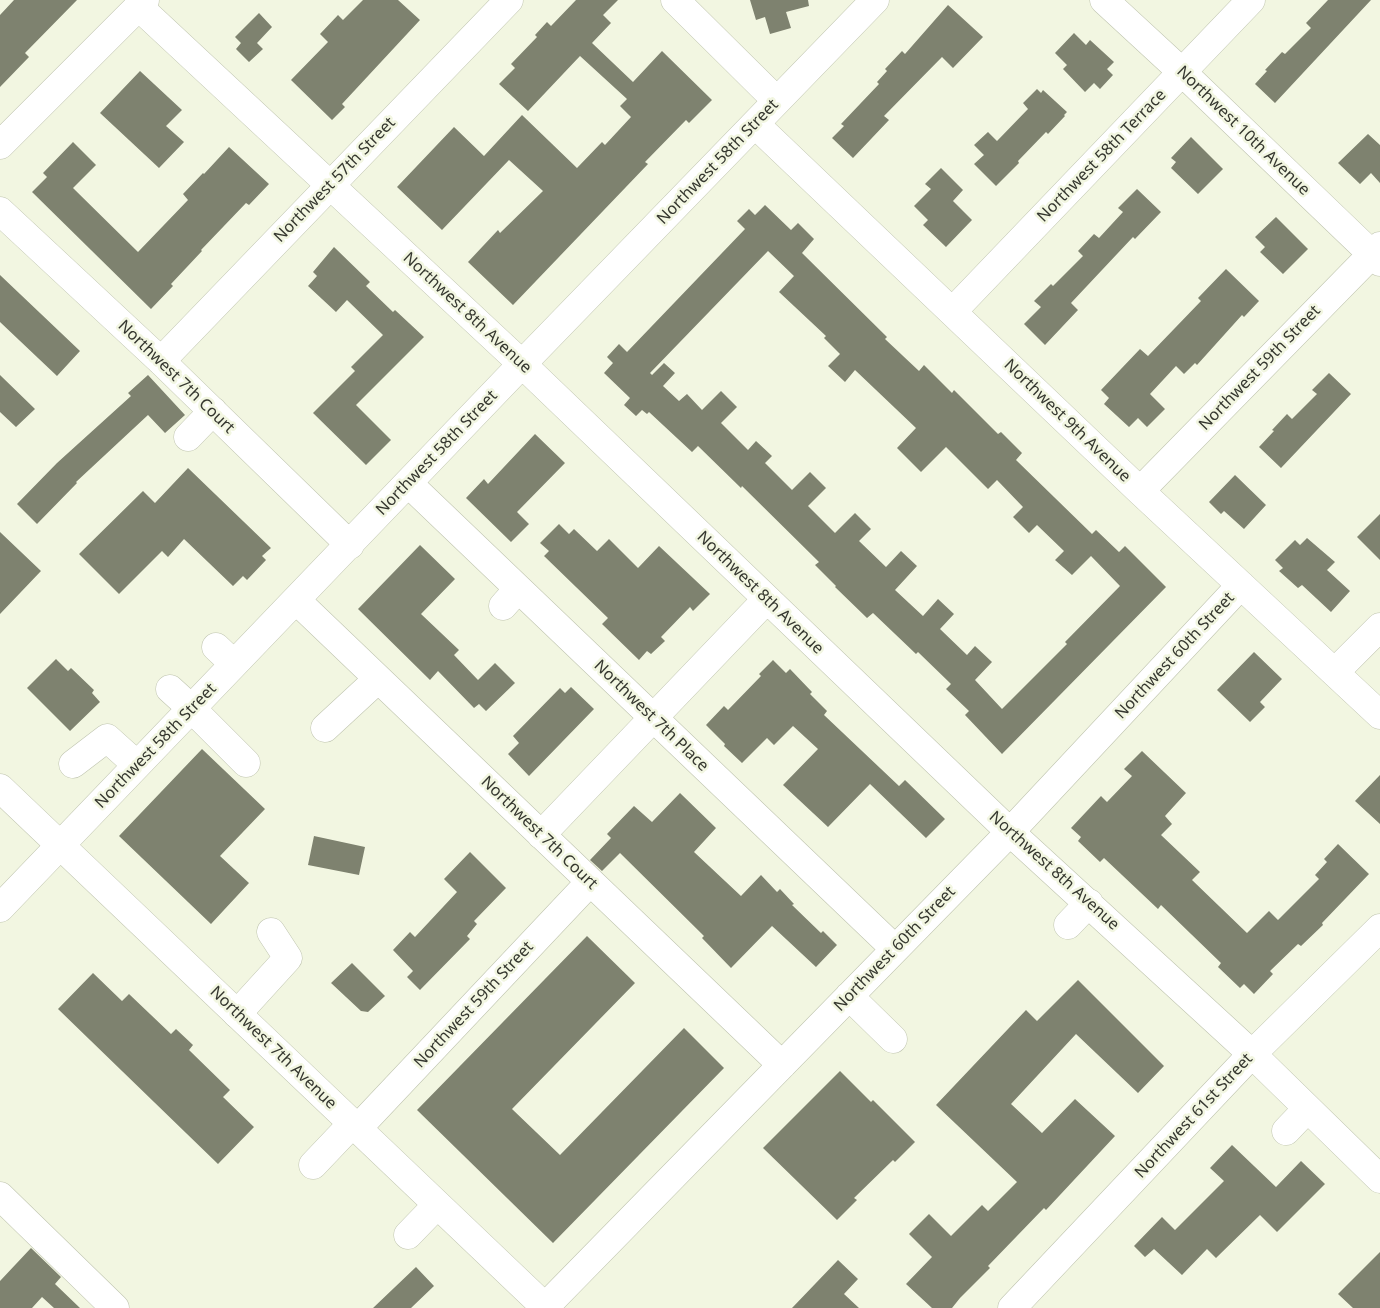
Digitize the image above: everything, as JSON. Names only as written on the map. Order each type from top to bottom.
[{"type":"street","name":"Northwest 57th Street","points":[[161,361],[509,0]]},
{"type":"street","points":[[675,0],[777,100]]},
{"type":"street","name":"Northwest 58th Street","points":[[0,908],[192,709],[225,656],[296,600],[875,0]]},
{"type":"street","name":"Northwest 10th Avenue","points":[[1104,0],[1377,255]]},
{"type":"street","name":"Northwest 58th Terrace","points":[[953,311],[1251,0]]},
{"type":"street","name":"Northwest 8th Avenue","points":[[142,4],[330,186],[522,364],[1010,832],[1252,1054],[1380,1179]]},
{"type":"street","points":[[0,145],[142,4]]},
{"type":"street","name":"Northwest 9th Avenue","points":[[756,125],[1140,491],[1380,716]]},
{"type":"street","name":"Northwest 7th Court","points":[[0,211],[161,361],[350,545]]},
{"type":"street","name":"Northwest 59th Street","points":[[1140,491],[1377,255]]},
{"type":"street","points":[[188,436],[213,411]]},
{"type":"street","name":"Northwest 7th Place","points":[[408,483],[510,597],[653,718],[895,949]]},
{"type":"street","name":"Northwest 60th Street","points":[[545,1308],[1010,832],[1242,585]]},
{"type":"street","points":[[541,835],[767,599]]},
{"type":"street","name":"Northwest 7th Court","points":[[296,600],[782,1065]]},
{"type":"street","points":[[1335,672],[1380,627]]},
{"type":"street","points":[[325,728],[378,679]]},
{"type":"street","points":[[170,689],[246,764]]},
{"type":"street","points":[[73,764],[107,738],[137,766]]},
{"type":"street","name":"Northwest 7th Avenue","points":[[0,788],[545,1308]]},
{"type":"street","name":"Northwest 59th Street","points":[[313,1165],[355,1126],[590,882]]},
{"type":"street","points":[[1068,925],[1089,903]]},
{"type":"street","name":"Northwest 61st Street","points":[[1012,1308],[1252,1054],[1380,928]]},
{"type":"street","points":[[236,1014],[288,958],[271,932]]},
{"type":"street","points":[[849,996],[893,1039]]},
{"type":"street","points":[[1286,1131],[1307,1109]]},
{"type":"street","points":[[0,1198],[114,1307]]},
{"type":"street","points":[[408,1235],[437,1205]]},
{"type":"building","points":[[14,0],[77,0],[25,53],[29,57],[0,87],[0,15]]},
{"type":"building","points":[[363,0],[398,0],[420,20],[342,104],[345,107],[332,120],[291,80],[328,42],[320,34],[338,15],[343,20]]},
{"type":"building","points":[[576,0],[618,0],[603,15],[611,23],[592,43],[633,82],[662,51],[712,100],[689,123],[686,120],[645,162],[648,164],[513,305],[468,262],[498,230],[500,233],[543,191],[509,160],[442,230],[397,187],[454,127],[484,156],[522,115],[577,168],[602,142],[605,145],[631,117],[620,106],[627,99],[580,56],[528,111],[499,84],[515,68],[511,64],[537,37],[535,35],[547,22],[551,26]]},
{"type":"building","points":[[750,0],[808,0],[809,6],[786,12],[791,28],[770,34],[765,17],[756,20]]},
{"type":"building","points":[[1328,0],[1371,0],[1275,103],[1255,84],[1282,52],[1285,54],[1311,28],[1306,23]]},
{"type":"building","points":[[948,5],[983,37],[953,68],[942,57],[884,116],[889,120],[853,158],[832,138],[844,126],[841,124],[879,84],[877,82],[887,71],[885,69],[902,51],[905,54]]},
{"type":"building","points":[[259,13],[272,27],[257,43],[263,49],[249,62],[236,49],[241,43],[235,37]]},
{"type":"building","points":[[1074,33],[1086,45],[1090,40],[1114,62],[1107,69],[1113,75],[1100,89],[1094,83],[1085,92],[1063,69],[1067,65],[1055,53]]},
{"type":"building","points":[[140,71],[182,110],[166,126],[184,142],[159,168],[100,113]]},
{"type":"building","points":[[1037,89],[1041,93],[1043,90],[1067,112],[1048,134],[1046,132],[996,186],[974,164],[984,155],[974,145],[988,132],[997,141],[1028,109],[1023,103]]},
{"type":"building","points":[[1368,134],[1380,145],[1380,183],[1371,173],[1360,184],[1338,163]]},
{"type":"building","points":[[1191,137],[1223,169],[1198,194],[1171,168],[1176,162],[1171,158]]},
{"type":"building","points":[[73,142],[96,165],[73,188],[138,252],[188,200],[183,194],[229,147],[269,184],[249,205],[246,203],[201,250],[171,284],[173,286],[151,309],[32,192],[47,177],[43,173]]},
{"type":"building","points":[[941,168],[963,190],[953,201],[972,220],[946,247],[923,225],[928,220],[914,206],[931,189],[925,184]]},
{"type":"building","points":[[1137,189],[1161,212],[1135,239],[1133,237],[1071,303],[1078,310],[1045,345],[1024,324],[1041,307],[1034,301],[1051,284],[1053,286],[1083,256],[1078,251],[1094,234],[1099,238],[1123,212],[1118,208]]},
{"type":"building","points":[[765,205],[791,230],[798,223],[814,239],[802,253],[887,337],[885,339],[919,371],[924,365],[952,393],[954,390],[998,434],[1001,432],[1022,453],[1016,460],[1092,534],[1096,530],[1119,552],[1125,546],[1166,587],[1002,754],[965,715],[969,711],[946,689],[951,684],[918,652],[916,654],[873,613],[867,618],[815,565],[819,562],[742,486],[741,488],[698,446],[692,452],[649,412],[647,414],[642,410],[636,416],[624,405],[630,398],[604,373],[613,363],[607,357],[619,344],[627,352],[745,229],[737,221],[749,209],[755,215]],"holes":[[[768,251],[794,276],[779,292],[826,336],[824,338],[840,354],[828,366],[845,382],[855,370],[916,428],[897,448],[921,472],[946,447],[988,489],[997,480],[1023,507],[1013,517],[1029,533],[1037,525],[1064,551],[1055,560],[1072,575],[1091,556],[1120,586],[1065,642],[1067,644],[1002,709],[975,680],[992,662],[975,646],[967,655],[940,629],[954,614],[938,599],[923,616],[895,590],[917,566],[901,551],[886,567],[859,541],[871,529],[855,513],[835,533],[808,506],[826,488],[810,472],[792,490],[765,463],[772,456],[756,441],[748,450],[721,423],[737,407],[721,391],[702,410],[687,394],[679,401],[663,386],[675,373],[664,363],[652,375],[650,373]]]},
{"type":"building","points":[[1276,217],[1308,249],[1283,274],[1260,252],[1265,247],[1255,237]]},
{"type":"building","points":[[334,247],[370,282],[366,286],[393,312],[395,310],[424,337],[356,405],[391,440],[366,465],[313,413],[355,371],[351,367],[383,335],[347,300],[336,312],[308,286],[317,276],[313,272]]},
{"type":"building","points":[[1226,269],[1259,301],[1244,317],[1242,315],[1197,365],[1195,363],[1184,374],[1176,366],[1150,394],[1165,409],[1147,427],[1138,418],[1129,427],[1104,404],[1109,398],[1101,390],[1140,349],[1148,356],[1201,301],[1198,298]]},
{"type":"building","points":[[0,275],[80,351],[57,376],[0,322]]},
{"type":"building","points":[[1329,373],[1351,394],[1281,468],[1259,447],[1287,414],[1292,419],[1317,394],[1312,390]]},
{"type":"building","points":[[0,375],[35,409],[16,427],[0,412]]},
{"type":"building","points":[[148,375],[185,415],[165,433],[148,415],[76,482],[37,524],[17,504],[57,463],[131,396],[128,393]]},
{"type":"building","points":[[535,434],[565,463],[517,512],[529,524],[511,542],[466,498],[484,479],[488,484]]},
{"type":"building","points":[[188,468],[271,548],[262,556],[266,560],[247,580],[243,576],[233,586],[184,539],[168,557],[162,551],[119,594],[79,554],[143,491],[155,503]]},
{"type":"building","points":[[1235,475],[1266,505],[1244,529],[1224,511],[1221,514],[1209,502]]},
{"type":"building","points":[[1380,514],[1380,560],[1357,537]]},
{"type":"building","points":[[559,524],[569,534],[574,529],[597,551],[609,539],[638,568],[659,546],[710,594],[693,611],[690,607],[661,637],[665,641],[651,654],[647,651],[639,660],[602,624],[608,618],[544,556],[549,551],[540,543]]},
{"type":"building","points":[[0,532],[41,571],[0,614]]},
{"type":"building","points":[[1307,538],[1335,562],[1327,570],[1350,591],[1331,612],[1302,585],[1298,588],[1279,571],[1283,568],[1275,560],[1295,540],[1300,545]]},
{"type":"building","points":[[420,545],[455,579],[421,614],[459,650],[454,655],[478,680],[495,663],[515,683],[486,711],[479,704],[474,708],[438,671],[430,680],[358,609]]},
{"type":"building","points":[[1254,652],[1282,679],[1260,702],[1265,707],[1250,722],[1217,690]]},
{"type":"building","points":[[56,659],[68,671],[71,668],[94,690],[92,693],[100,702],[70,731],[27,688]]},
{"type":"building","points":[[773,660],[786,673],[790,669],[812,692],[810,694],[827,711],[824,715],[899,786],[905,780],[945,819],[926,838],[870,784],[828,827],[783,785],[818,749],[793,726],[774,745],[767,738],[742,763],[724,746],[725,744],[706,725],[724,706],[728,710],[761,676],[759,674]]},
{"type":"building","points":[[571,687],[594,709],[529,776],[508,754],[519,743],[513,736],[560,688],[565,693]]},
{"type":"building","points":[[202,749],[265,809],[220,856],[249,883],[211,924],[119,836]]},
{"type":"building","points":[[1142,751],[1186,793],[1165,816],[1172,824],[1161,835],[1200,872],[1192,880],[1247,933],[1269,911],[1278,920],[1319,879],[1315,875],[1327,862],[1324,859],[1338,844],[1369,874],[1322,923],[1323,925],[1301,946],[1298,944],[1270,971],[1273,974],[1254,994],[1244,984],[1240,988],[1218,967],[1221,963],[1161,905],[1158,909],[1104,858],[1100,862],[1078,841],[1081,837],[1071,828],[1101,796],[1107,802],[1132,776],[1124,769]]},
{"type":"building","points":[[1380,775],[1380,824],[1355,801]]},
{"type":"building","points":[[680,793],[716,828],[694,852],[741,896],[761,875],[777,892],[780,889],[794,904],[792,905],[821,933],[823,931],[837,945],[816,967],[772,926],[731,968],[702,938],[704,936],[620,853],[602,871],[590,860],[611,838],[607,834],[634,806],[652,822]]},
{"type":"building","points":[[314,836],[365,847],[359,875],[308,865]]},
{"type":"building","points":[[470,852],[506,888],[474,921],[477,924],[467,936],[470,939],[420,990],[407,977],[413,971],[393,950],[410,932],[415,937],[457,892],[444,879]]},
{"type":"building","points":[[587,936],[635,983],[512,1109],[560,1155],[684,1028],[724,1068],[553,1243],[417,1110]]},
{"type":"building","points":[[352,963],[385,996],[368,1012],[361,1011],[331,983]]},
{"type":"building","points":[[93,973],[122,1001],[129,994],[171,1034],[176,1029],[193,1045],[189,1050],[230,1090],[223,1097],[254,1127],[218,1164],[58,1009]]},
{"type":"building","points":[[1078,980],[1164,1066],[1138,1093],[1076,1034],[1011,1104],[1042,1133],[1075,1099],[1115,1136],[1046,1210],[1044,1208],[988,1266],[990,1268],[952,1308],[932,1308],[906,1284],[932,1257],[909,1234],[929,1214],[951,1236],[982,1205],[988,1211],[1017,1182],[936,1105],[1026,1010],[1037,1021]]},
{"type":"building","points":[[840,1071],[871,1102],[873,1100],[915,1142],[895,1162],[893,1160],[854,1198],[857,1200],[837,1220],[763,1148]]},
{"type":"building","points":[[1232,1145],[1276,1187],[1301,1161],[1325,1184],[1277,1232],[1260,1215],[1216,1258],[1207,1249],[1182,1275],[1154,1249],[1145,1257],[1134,1246],[1162,1217],[1175,1230],[1224,1181],[1210,1168]]},
{"type":"building","points":[[31,1248],[61,1277],[55,1284],[80,1308],[54,1308],[42,1297],[32,1308],[0,1308],[0,1281]]},
{"type":"building","points":[[1380,1252],[1380,1308],[1353,1308],[1338,1294]]},
{"type":"building","points":[[838,1260],[858,1279],[844,1294],[859,1308],[792,1308]]},
{"type":"building","points":[[416,1267],[434,1286],[411,1308],[373,1308]]}]
